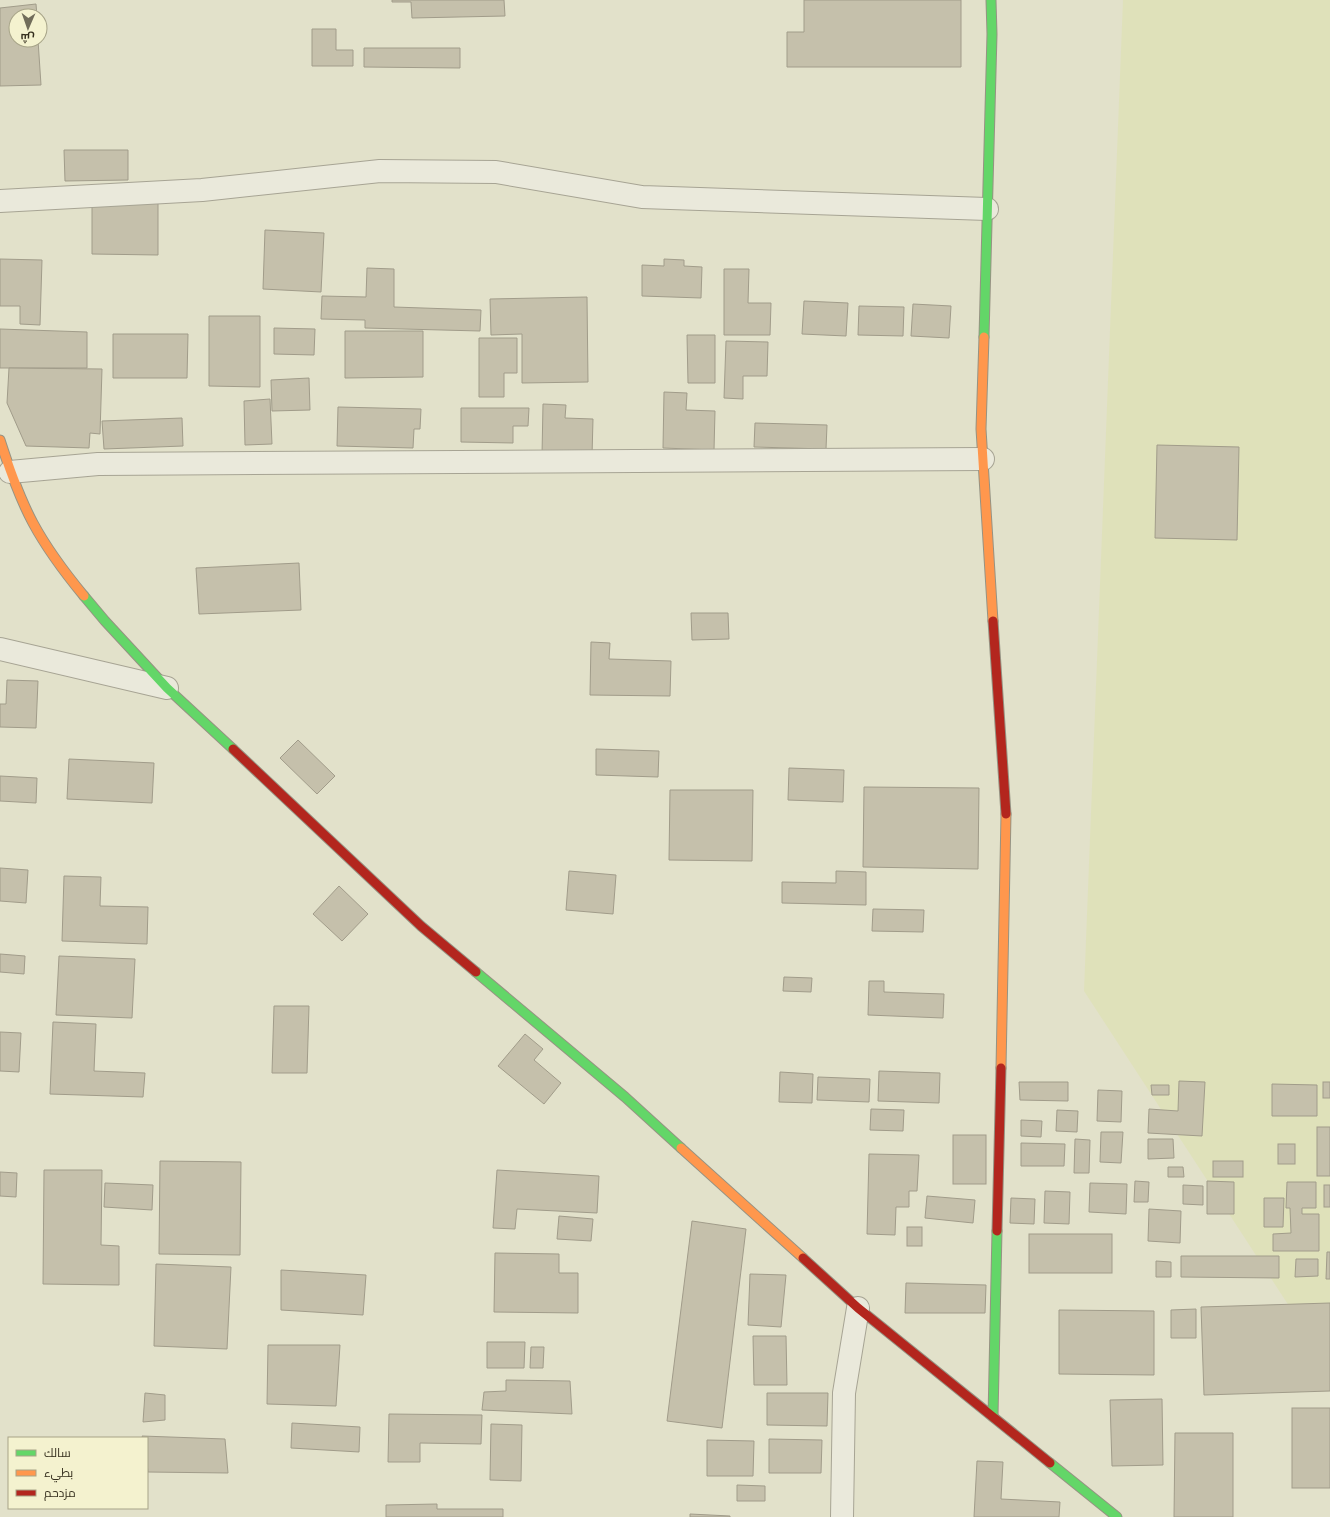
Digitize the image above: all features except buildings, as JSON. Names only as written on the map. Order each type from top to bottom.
[{"type":"street","points":[[990,0],[992,34],[981,429],[1006,818],[992,1417]]},
{"type":"street","points":[[0,201],[202,190],[380,171],[496,172],[642,197],[987,209]]},
{"type":"street","points":[[0,440],[10,472],[33,522],[63,570],[105,621],[167,688],[421,926],[625,1097],[858,1308],[1117,1517]]},
{"type":"street","points":[[10,472],[98,464],[983,459]]},
{"type":"street","points":[[0,649],[167,688]]},
{"type":"street","points":[[842,1517],[844,1393],[858,1308]]},
{"type":"green space","points":[[1123,0],[1330,0],[1330,1369],[1084,991]]},
{"type":"traffic: fast","points":[[984,337],[992,34],[991,0]]},
{"type":"traffic: fast","points":[[84,596],[167,688],[233,749]]},
{"type":"traffic: fast","points":[[476,972],[625,1097],[681,1148]]},
{"type":"traffic: fast","points":[[993,1417],[997,1231]]},
{"type":"traffic: fast","points":[[1050,1463],[1117,1517]]},
{"type":"traffic: slow","points":[[984,337],[981,429],[993,621]]},
{"type":"traffic: slow","points":[[0,440],[23,503],[33,523],[57,561],[84,596]]},
{"type":"traffic: slow","points":[[1001,1068],[1006,814]]},
{"type":"traffic: slow","points":[[681,1148],[803,1258]]},
{"type":"traffic: jam","points":[[993,621],[1006,814]]},
{"type":"traffic: jam","points":[[233,749],[421,926],[476,972]]},
{"type":"traffic: jam","points":[[997,1231],[1001,1068]]},
{"type":"traffic: jam","points":[[803,1258],[858,1308],[1050,1463]]}]
